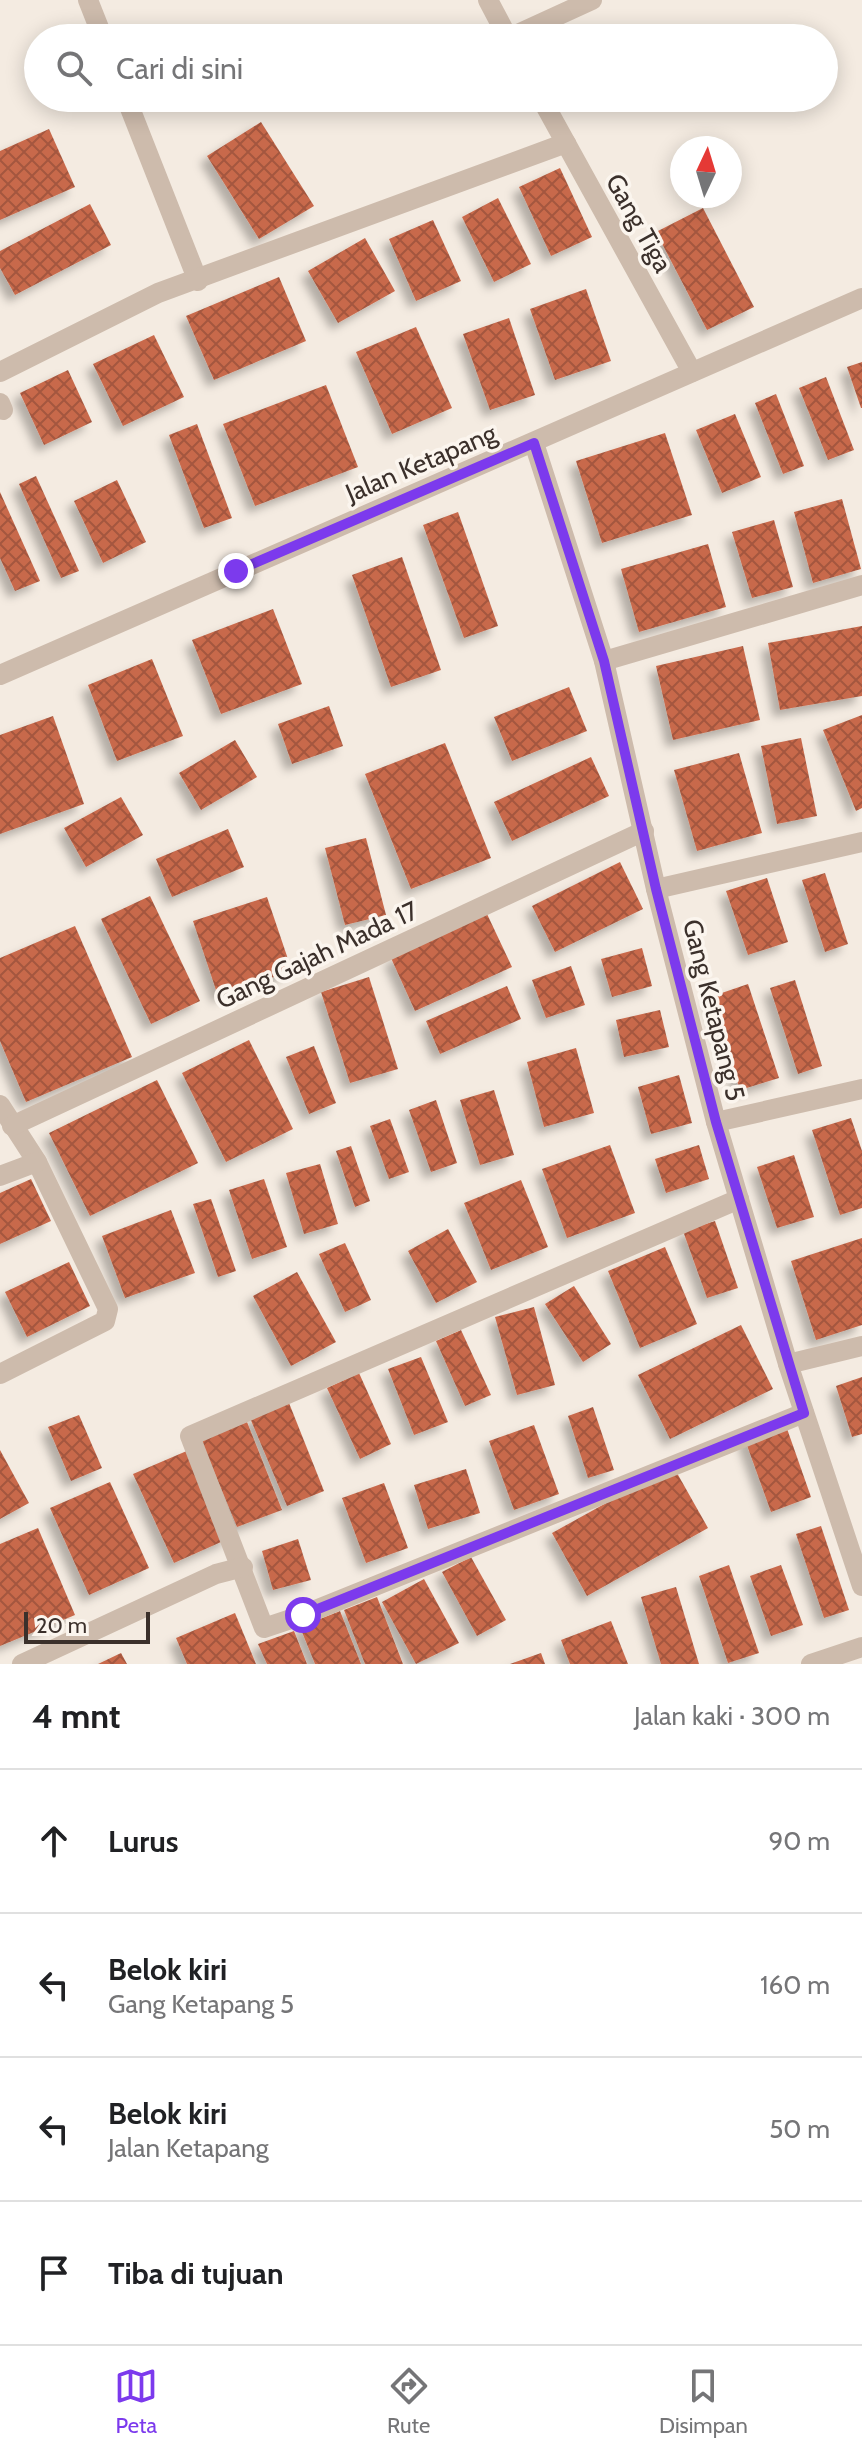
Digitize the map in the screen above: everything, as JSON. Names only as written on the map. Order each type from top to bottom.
[{"type":"street","points":[[88,0],[97,24]]},
{"type":"street","points":[[488,0],[501,24]]},
{"type":"street","points":[[539,24],[592,0]]},
{"type":"street","points":[[132,112],[198,281]]},
{"type":"street","name":"Gang Tiga","points":[[549,112],[692,372]]},
{"type":"street","points":[[0,372],[158,293],[198,281],[566,143]]},
{"type":"street","name":"Jalan Ketapang","points":[[0,675],[862,298]]},
{"type":"street","name":"Gang Ketapang 5","points":[[534,443],[604,661],[656,889],[716,1122],[788,1364],[862,1586]]},
{"type":"street","points":[[604,661],[862,585]]},
{"type":"street","name":"Gang Gajah Mada 17","points":[[12,1126],[644,831]]},
{"type":"street","points":[[656,889],[862,842]]},
{"type":"street","points":[[716,1122],[862,1089]]},
{"type":"street","points":[[0,1105],[37,1162],[108,1305],[105,1321],[0,1374]]},
{"type":"street","points":[[0,1176],[37,1162]]},
{"type":"street","points":[[739,1199],[190,1436],[264,1628],[804,1413]]},
{"type":"street","points":[[788,1364],[862,1346]]},
{"type":"street","points":[[22,1664],[216,1574],[243,1567]]},
{"type":"street","points":[[811,1664],[862,1647]]},
{"type":"building","points":[[261,122],[314,206],[259,239],[207,156]]},
{"type":"building","points":[[49,129],[75,187],[0,220],[0,151]]},
{"type":"building","points":[[560,168],[592,237],[551,256],[519,187]]},
{"type":"building","points":[[498,198],[531,264],[494,282],[462,217]]},
{"type":"building","points":[[90,204],[111,245],[15,295],[0,268],[0,251]]},
{"type":"building","points":[[703,208],[754,307],[707,330],[656,232]]},
{"type":"building","points":[[433,220],[461,281],[416,301],[389,239]]},
{"type":"building","points":[[365,238],[395,291],[338,323],[308,271]]},
{"type":"building","points":[[279,277],[306,341],[214,380],[186,316]]},
{"type":"building","points":[[586,289],[611,361],[555,380],[530,309]]},
{"type":"building","points":[[509,318],[535,395],[490,410],[463,334]]},
{"type":"building","points":[[416,327],[452,408],[392,434],[356,352]]},
{"type":"building","points":[[154,335],[184,397],[123,426],[93,364]]},
{"type":"building","points":[[862,362],[862,408],[861,408],[847,367]]},
{"type":"building","points":[[68,370],[92,422],[44,445],[20,393]]},
{"type":"building","points":[[826,377],[854,450],[828,460],[799,388]]},
{"type":"building","points":[[326,385],[358,467],[255,506],[223,424]]},
{"type":"building","points":[[776,394],[804,466],[783,474],[755,403]]},
{"type":"building","points":[[735,414],[761,477],[722,493],[696,430]]},
{"type":"building","points":[[197,424],[232,518],[204,528],[169,435]]},
{"type":"building","points":[[665,433],[692,515],[602,543],[576,461]]},
{"type":"building","points":[[36,476],[79,571],[61,578],[19,484]]},
{"type":"building","points":[[117,480],[146,542],[103,563],[74,501]]},
{"type":"building","points":[[0,492],[40,581],[15,591],[0,558]]},
{"type":"building","points":[[842,499],[861,569],[813,583],[794,512]]},
{"type":"building","points":[[458,512],[498,626],[464,638],[423,525]]},
{"type":"building","points":[[774,520],[793,587],[752,598],[732,532]]},
{"type":"building","points":[[708,544],[726,607],[639,632],[621,569]]},
{"type":"building","points":[[402,557],[441,670],[391,687],[352,575]]},
{"type":"building","points":[[273,609],[302,684],[221,714],[192,640]]},
{"type":"building","points":[[862,626],[862,696],[780,710],[768,643]]},
{"type":"building","points":[[743,646],[760,720],[673,740],[656,666]]},
{"type":"building","points":[[152,659],[183,736],[117,761],[88,685]]},
{"type":"building","points":[[569,687],[587,731],[512,761],[494,717]]},
{"type":"building","points":[[329,706],[343,746],[292,764],[278,724]]},
{"type":"building","points":[[862,715],[862,808],[856,811],[823,730]]},
{"type":"building","points":[[53,716],[84,804],[0,834],[0,735]]},
{"type":"building","points":[[801,738],[817,816],[777,824],[761,746]]},
{"type":"building","points":[[235,740],[257,777],[201,810],[179,773]]},
{"type":"building","points":[[445,743],[491,858],[411,889],[365,774]]},
{"type":"building","points":[[739,753],[762,833],[697,851],[674,770]]},
{"type":"building","points":[[591,757],[609,796],[512,841],[494,802]]},
{"type":"building","points":[[121,797],[143,835],[86,867],[64,828]]},
{"type":"building","points":[[228,829],[244,867],[172,897],[156,859]]},
{"type":"building","points":[[366,838],[386,915],[345,925],[325,848]]},
{"type":"building","points":[[620,862],[643,909],[555,952],[532,906]]},
{"type":"building","points":[[825,873],[848,944],[825,952],[802,880]]},
{"type":"building","points":[[767,878],[788,942],[748,955],[726,891]]},
{"type":"building","points":[[150,896],[200,1001],[151,1024],[101,919]]},
{"type":"building","points":[[267,897],[292,971],[218,996],[193,921]]},
{"type":"building","points":[[487,914],[512,967],[415,1011],[391,958]]},
{"type":"building","points":[[75,926],[132,1057],[26,1102],[0,1041],[0,958]]},
{"type":"building","points":[[642,948],[652,986],[612,997],[601,959]]},
{"type":"building","points":[[571,966],[585,1005],[546,1018],[532,980]]},
{"type":"building","points":[[369,977],[398,1069],[350,1083],[321,992]]},
{"type":"building","points":[[795,980],[822,1066],[798,1074],[770,988]]},
{"type":"building","points":[[748,984],[779,1078],[740,1090],[710,997]]},
{"type":"building","points":[[507,986],[521,1019],[440,1054],[426,1021]]},
{"type":"building","points":[[660,1010],[669,1047],[624,1057],[616,1020]]},
{"type":"building","points":[[249,1040],[293,1129],[226,1162],[182,1073]]},
{"type":"building","points":[[314,1046],[336,1103],[309,1114],[286,1057]]},
{"type":"building","points":[[576,1048],[594,1113],[544,1127],[527,1062]]},
{"type":"building","points":[[679,1075],[692,1123],[651,1134],[638,1087]]},
{"type":"building","points":[[157,1080],[198,1163],[90,1216],[49,1133]]},
{"type":"building","points":[[494,1090],[514,1155],[480,1165],[460,1100]]},
{"type":"building","points":[[436,1100],[457,1163],[431,1172],[409,1110]]},
{"type":"building","points":[[851,1118],[862,1151],[862,1208],[840,1215],[812,1130]]},
{"type":"building","points":[[390,1119],[409,1172],[389,1179],[370,1126]]},
{"type":"building","points":[[610,1145],[635,1213],[567,1238],[542,1169]]},
{"type":"building","points":[[699,1145],[709,1179],[666,1193],[655,1159]]},
{"type":"building","points":[[351,1146],[370,1201],[355,1207],[336,1151]]},
{"type":"building","points":[[794,1155],[814,1217],[777,1228],[757,1167]]},
{"type":"building","points":[[320,1164],[338,1224],[304,1234],[286,1173]]},
{"type":"building","points":[[31,1179],[51,1221],[0,1244],[0,1193]]},
{"type":"building","points":[[264,1179],[287,1247],[252,1259],[229,1190]]},
{"type":"building","points":[[521,1180],[548,1247],[491,1270],[464,1203]]},
{"type":"building","points":[[211,1199],[236,1271],[218,1277],[193,1204]]},
{"type":"building","points":[[171,1210],[195,1273],[125,1298],[102,1236]]},
{"type":"building","points":[[715,1221],[738,1288],[707,1298],[683,1231]]},
{"type":"building","points":[[448,1229],[477,1282],[436,1303],[408,1251]]},
{"type":"building","points":[[862,1238],[862,1325],[816,1340],[791,1261]]},
{"type":"building","points":[[345,1243],[371,1300],[345,1312],[319,1254]]},
{"type":"building","points":[[665,1247],[697,1324],[640,1348],[608,1271]]},
{"type":"building","points":[[69,1262],[90,1306],[27,1337],[5,1292]]},
{"type":"building","points":[[297,1272],[336,1342],[291,1366],[253,1296]]},
{"type":"building","points":[[574,1286],[611,1344],[583,1362],[545,1304]]},
{"type":"building","points":[[534,1307],[555,1385],[517,1395],[495,1317]]},
{"type":"building","points":[[741,1325],[773,1389],[670,1439],[638,1375]]},
{"type":"building","points":[[461,1330],[491,1395],[465,1406],[436,1341]]},
{"type":"building","points":[[421,1357],[448,1422],[414,1435],[388,1369]]},
{"type":"building","points":[[359,1373],[391,1444],[360,1459],[327,1388]]},
{"type":"building","points":[[862,1377],[862,1434],[852,1437],[836,1386]]},
{"type":"building","points":[[289,1403],[324,1491],[287,1506],[250,1418]]},
{"type":"building","points":[[593,1407],[614,1470],[588,1478],[568,1416]]},
{"type":"building","points":[[79,1415],[102,1468],[71,1481],[48,1427]]},
{"type":"building","points":[[247,1422],[282,1510],[237,1527],[201,1440]]},
{"type":"building","points":[[785,1423],[811,1497],[771,1512],[744,1437]]},
{"type":"building","points":[[534,1425],[559,1494],[514,1510],[489,1441]]},
{"type":"building","points":[[0,1450],[29,1503],[0,1519]]},
{"type":"building","points":[[189,1450],[230,1538],[174,1563],[133,1474]]},
{"type":"building","points":[[673,1466],[708,1528],[587,1596],[552,1533]]},
{"type":"building","points":[[466,1469],[480,1513],[428,1529],[414,1485]]},
{"type":"building","points":[[110,1482],[149,1568],[89,1595],[50,1508]]},
{"type":"building","points":[[384,1483],[408,1548],[366,1563],[342,1498]]},
{"type":"building","points":[[821,1526],[849,1610],[824,1618],[796,1534]]},
{"type":"building","points":[[38,1528],[75,1615],[0,1646],[0,1544]]},
{"type":"building","points":[[298,1539],[311,1580],[273,1590],[262,1551]]},
{"type":"building","points":[[471,1557],[506,1620],[477,1636],[442,1572]]},
{"type":"building","points":[[729,1565],[759,1653],[728,1663],[699,1576]]},
{"type":"building","points":[[781,1565],[803,1625],[771,1636],[750,1576]]},
{"type":"building","points":[[424,1579],[459,1643],[416,1664],[382,1602]]},
{"type":"building","points":[[676,1587],[699,1664],[661,1664],[641,1597]]},
{"type":"building","points":[[377,1597],[403,1664],[365,1664],[344,1610]]},
{"type":"building","points":[[340,1611],[361,1664],[315,1664],[300,1627]]},
{"type":"building","points":[[235,1613],[256,1664],[187,1664],[176,1638]]},
{"type":"building","points":[[611,1621],[628,1664],[570,1664],[561,1640]]},
{"type":"building","points":[[294,1631],[307,1664],[267,1664],[258,1644]]},
{"type":"building","points":[[121,1653],[127,1664],[98,1664]]},
{"type":"building","points":[[541,1653],[545,1664],[510,1664]]},
{"type":"route","points":[[236,571],[534,443],[604,661],[656,889],[716,1122],[804,1413],[303,1615]]}]
